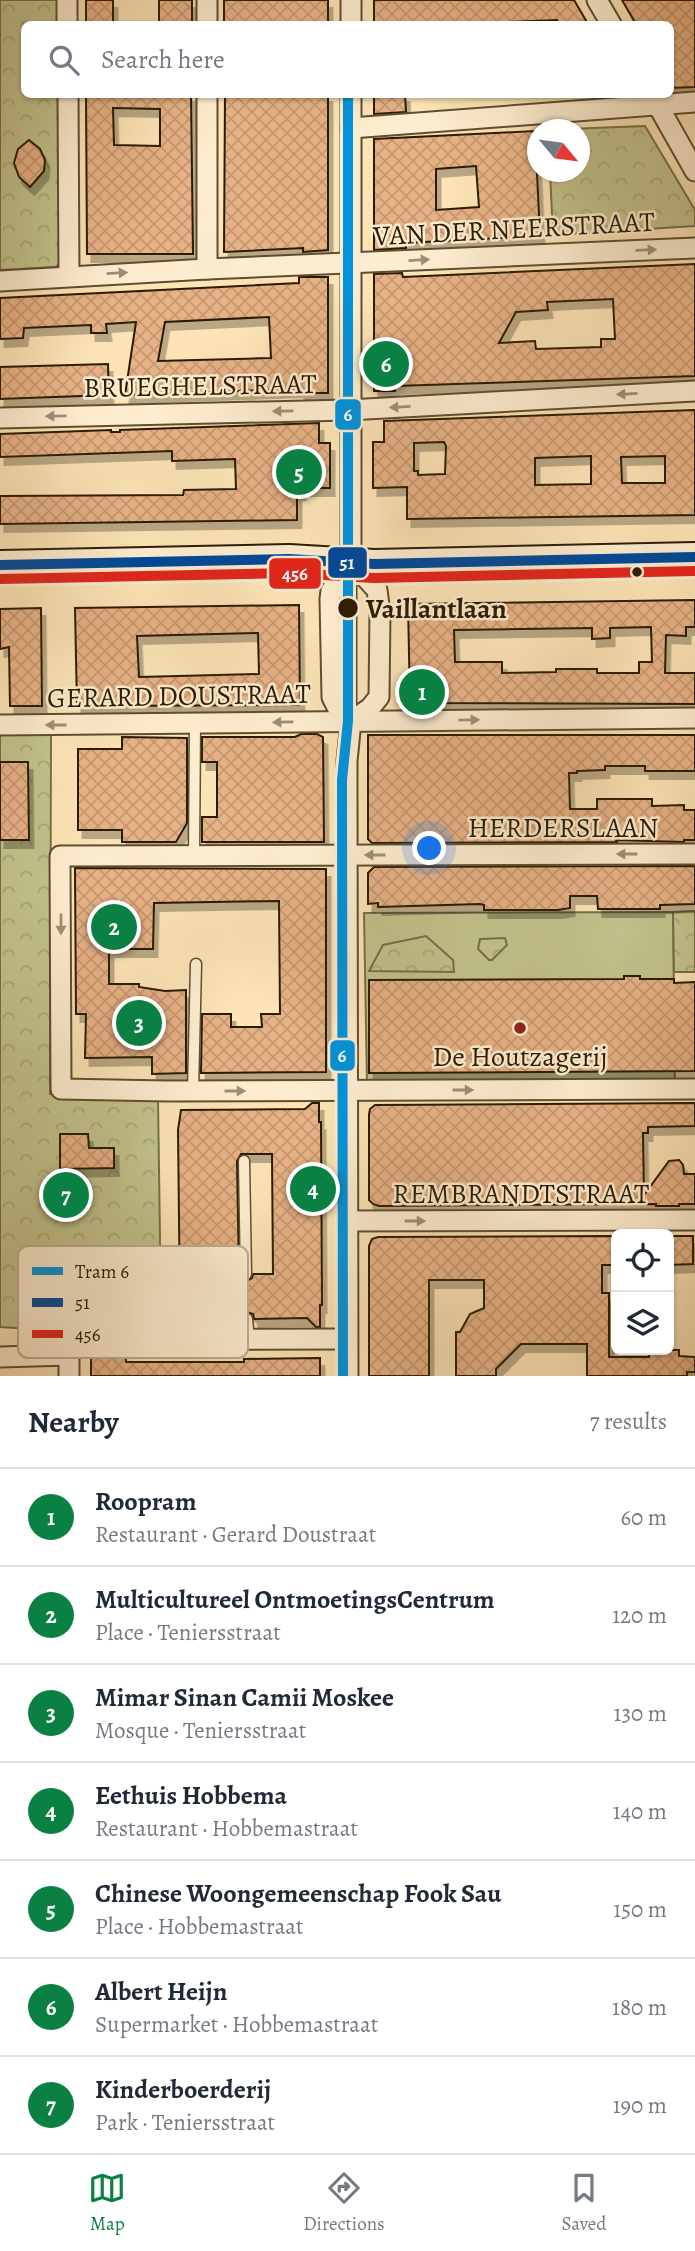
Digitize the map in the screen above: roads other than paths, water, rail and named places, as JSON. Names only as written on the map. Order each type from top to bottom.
[{"type":"main road","points":[[0,565],[289,559],[401,564],[695,557]]},
{"type":"street","points":[[67,0],[67,21]]},
{"type":"street","points":[[208,0],[208,21]]},
{"type":"street","points":[[351,0],[351,21]]},
{"type":"street","points":[[597,0],[609,21]]},
{"type":"street","points":[[68,98],[69,276]]},
{"type":"street","points":[[207,98],[208,269]]},
{"type":"street","points":[[351,98],[351,562],[331,591],[330,599],[332,697],[338,709],[351,721]]},
{"type":"street","points":[[351,128],[654,99],[695,102]]},
{"type":"street","points":[[654,99],[695,171]]},
{"type":"street","name":"VAN DER NEERSTRAAT","points":[[0,281],[208,269],[695,248]]},
{"type":"street","name":"BRUEGHELSTRAAT","points":[[0,418],[352,410],[695,391]]},
{"type":"street","points":[[348,1376],[347,761],[351,721],[370,708],[379,697],[380,613],[377,590],[351,562]]},
{"type":"street","name":"GERARD DOUSTRAAT","points":[[0,726],[695,718]]},
{"type":"street","name":"HERDERSLAAN","points":[[193,1091],[61,1089],[60,856],[695,854]]},
{"type":"street","points":[[193,1091],[695,1089]]},
{"type":"street","name":"REMBRANDTSTRAAT","points":[[347,1221],[627,1227],[695,1220]]},
{"type":"street","points":[[248,1340],[348,1339]]},
{"type":"street","points":[[0,1357],[18,1356]]},
{"type":"street","points":[[69,1358],[69,1376]]},
{"type":"lane","points":[[194,856],[195,723]]},
{"type":"lane","points":[[193,1091],[196,964]]},
{"type":"lane","points":[[244,1161],[246,1246]]},
{"type":"tram line","name":"6","points":[[343,1376],[342,780],[348,721],[348,98]]},
{"type":"place","name":"Albert Heijn","points":[[386,364]]},
{"type":"place","name":"Chinese Woongemeenschap Fook Sau","points":[[299,472]]},
{"type":"place","name":"Vaillantlaan","points":[[348,608]]},
{"type":"place","name":"Roopram","points":[[422,692]]},
{"type":"place","name":"Multicultureel OntmoetingsCentrum","points":[[114,927]]},
{"type":"place","name":"Mimar Sinan Camii Moskee","points":[[139,1023]]},
{"type":"place","name":"De Houtzagerij","points":[[520,1028]]},
{"type":"place","name":"Eethuis Hobbema","points":[[313,1189]]},
{"type":"place","name":"Kinderboerderij","points":[[66,1195]]}]
